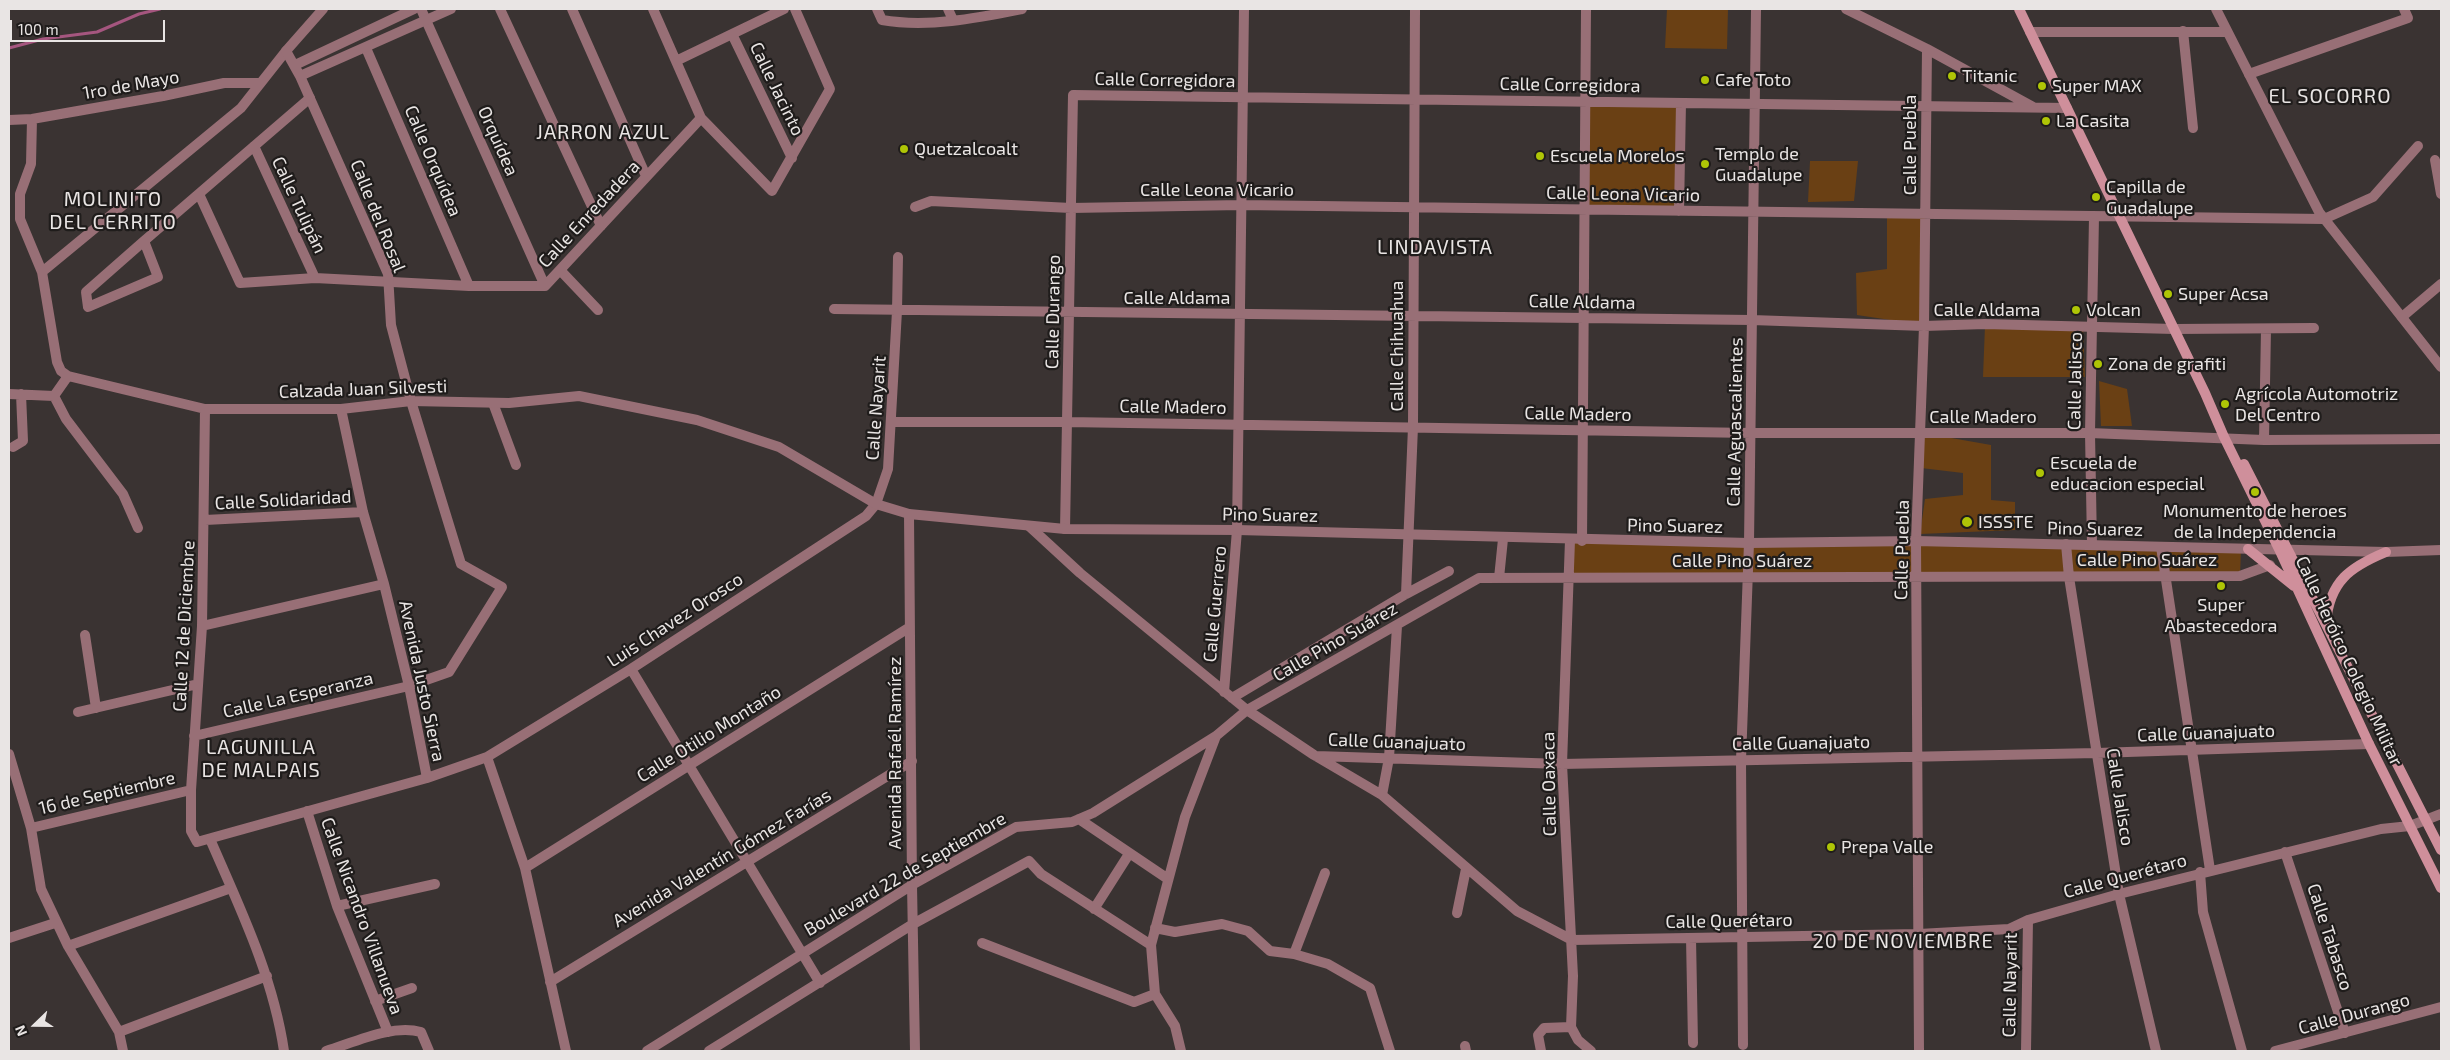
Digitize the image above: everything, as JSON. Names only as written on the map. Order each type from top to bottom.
[{"type":"main road","name":"Calle Heróico Colegio Militar","points":[[2019,9],[2227,437],[2284,549],[2326,623],[2441,850]]},
{"type":"main road","points":[[2248,549],[2295,587]]},
{"type":"main road","name":"Calle Heróico Colegio Militar","points":[[2284,549],[2295,587],[2323,642],[2369,744],[2441,888]]},
{"type":"main road","points":[[2326,623],[2327,608],[2338,583],[2357,567],[2386,552]]},
{"type":"main road","points":[[2323,642],[2333,637]]},
{"type":"street","points":[[42,272],[241,108],[286,51],[323,9]]},
{"type":"street","points":[[295,64],[414,9]]},
{"type":"street","name":"Orquídea","points":[[421,9],[545,286]]},
{"type":"street","points":[[300,76],[452,9]]},
{"type":"street","points":[[500,9],[601,226]]},
{"type":"street","points":[[572,9],[646,176]]},
{"type":"street","points":[[653,9],[701,118],[772,191],[830,88],[795,9]]},
{"type":"street","points":[[676,61],[784,9]]},
{"type":"street","points":[[877,9],[882,20],[900,23],[954,20],[1022,9]]},
{"type":"street","points":[[948,9],[954,20]]},
{"type":"street","name":"Calle Guerrero","points":[[1228,695],[1237,530],[1244,9]]},
{"type":"street","name":"Calle Chihuahua","points":[[1406,594],[1413,427],[1415,9]]},
{"type":"street","points":[[1582,541],[1586,9]]},
{"type":"street","name":"Calle Aguascalientes","points":[[1743,1045],[1744,937],[1741,760],[1749,543],[1754,212],[1753,104],[1756,9]]},
{"type":"street","points":[[1846,9],[1927,49],[2034,108]]},
{"type":"street","points":[[2216,9],[2324,219],[2441,367]]},
{"type":"street","points":[[2249,74],[2406,13]]},
{"type":"street","points":[[2183,31],[2193,128]]},
{"type":"street","points":[[2030,32],[2227,32]]},
{"type":"street","name":"Calle Jacinto","points":[[732,34],[792,158]]},
{"type":"street","name":"Calle Orquídea","points":[[366,48],[469,286]]},
{"type":"street","name":"Calle Puebla","points":[[1920,1051],[1916,541],[1924,326],[1927,49]]},
{"type":"street","name":"Calle del Rosal","points":[[286,51],[295,64],[388,274],[391,325],[411,401],[461,564],[502,587],[450,672],[409,686]]},
{"type":"street","name":"1ro de Mayo","points":[[9,120],[32,119],[163,96],[224,83],[260,83]]},
{"type":"street","name":"Calle Corregidora","points":[[1073,95],[1414,100],[1584,100],[2067,108]]},
{"type":"street","name":"Calle Durango","points":[[1065,529],[1073,95]]},
{"type":"street","points":[[144,241],[158,277],[88,307],[86,292],[144,241],[310,98]]},
{"type":"street","points":[[1680,211],[1681,103]]},
{"type":"street","name":"Calle Enredadera","points":[[199,194],[240,283],[315,278],[388,284],[545,286],[701,118]]},
{"type":"street","points":[[32,119],[31,164],[20,194],[20,219],[42,272],[57,362],[61,371],[68,376],[54,396]]},
{"type":"street","name":"Calle Tulipán","points":[[254,146],[315,278]]},
{"type":"street","points":[[2324,219],[2373,197],[2418,146]]},
{"type":"street","points":[[2436,160],[2441,194]]},
{"type":"street","name":"Calle Leona Vicario","points":[[915,207],[931,201],[1071,208],[1241,205],[1583,211],[2324,219]]},
{"type":"street","points":[[9,214],[20,219]]},
{"type":"street","name":"Calle Jalisco","points":[[2092,545],[2090,433],[2094,217]]},
{"type":"street","name":"Calle Nayarit","points":[[876,504],[888,469],[892,422],[898,257]]},
{"type":"street","points":[[560,270],[598,310]]},
{"type":"street","points":[[2402,317],[2441,284]]},
{"type":"street","name":"Calle Aldama","points":[[834,309],[1752,320],[1924,326],[1985,324],[2174,329],[2314,328]]},
{"type":"street","points":[[2264,440],[2266,329]]},
{"type":"street","name":"Calzada Juan Silvesti","points":[[68,376],[205,409],[341,408],[411,401],[493,403],[579,396],[697,420],[779,446],[876,504],[909,514]]},
{"type":"street","points":[[9,394],[54,396]]},
{"type":"street","points":[[13,447],[23,441],[21,394]]},
{"type":"street","points":[[54,396],[66,419],[123,494],[138,528]]},
{"type":"street","points":[[493,403],[516,465]]},
{"type":"street","name":"Avenida Justo Sierra","points":[[341,408],[364,512],[409,686],[427,778],[487,757]]},
{"type":"street","name":"Calle 12 de Diciembre","points":[[205,409],[205,520],[202,626],[190,790],[190,831],[197,842],[210,839]]},
{"type":"street","name":"Calle Madero","points":[[892,422],[1239,424],[1750,433],[2090,433],[2227,437],[2264,440],[2441,439]]},
{"type":"street","name":"Luis Chavez Orosco","points":[[487,757],[631,669],[866,516],[876,504]]},
{"type":"street","name":"Calle Solidaridad","points":[[205,520],[364,512]]},
{"type":"street","name":"Pino Suarez","points":[[909,514],[1065,529],[1237,530],[1582,541],[1749,543],[1916,541],[2386,552],[2441,550]]},
{"type":"street","name":"Avenida Rafaél Ramírez","points":[[909,514],[915,1051]]},
{"type":"street","points":[[1028,526],[1080,573],[1247,710],[1216,736],[1185,817],[1151,945],[1155,994],[1175,1026],[1181,1051]]},
{"type":"street","points":[[1499,578],[1503,538]]},
{"type":"street","name":"Calle Oaxaca","points":[[1570,540],[1562,764],[1574,976],[1571,1027]]},
{"type":"street","name":"Calle Jalisco","points":[[2066,544],[2069,577],[2119,894],[2156,1051]]},
{"type":"street","points":[[2161,547],[2164,577],[2192,750],[2205,871],[2203,912],[2242,1051]]},
{"type":"street","name":"Calle Pino Suárez","points":[[1247,710],[1479,578],[2240,576],[2270,565]]},
{"type":"street","points":[[1228,695],[1449,571]]},
{"type":"street","points":[[202,626],[384,584]]},
{"type":"street","points":[[1382,795],[1389,758],[1397,626]]},
{"type":"street","name":"Calle Otilio Montaño","points":[[525,868],[910,627]]},
{"type":"street","points":[[85,635],[96,708]]},
{"type":"street","points":[[631,669],[820,983]]},
{"type":"street","points":[[78,712],[198,684]]},
{"type":"street","name":"Calle La Esperanza","points":[[194,736],[409,686]]},
{"type":"street","name":"Calle Guanajuato","points":[[1247,710],[1314,756],[1562,764],[2096,753],[2369,744]]},
{"type":"street","name":"Boulevard 22 de Septiembre","points":[[647,1051],[912,885],[1016,827],[1072,822],[1080,819],[1101,808],[1216,736]]},
{"type":"street","points":[[9,754],[10,766],[31,828],[41,889],[55,923],[119,1032],[123,1051]]},
{"type":"street","name":"Calle Querétaro","points":[[1314,756],[1382,795],[1517,911],[1572,940],[1919,934],[2009,929],[2028,920],[2205,871],[2380,829],[2410,826],[2441,814]]},
{"type":"street","points":[[487,757],[525,868],[566,1051]]},
{"type":"street","name":"Avenida Valentín Gómez Farías","points":[[550,982],[912,761]]},
{"type":"street","points":[[284,1051],[280,1024],[267,976],[210,839],[427,778]]},
{"type":"street","name":"16 de Septiembre","points":[[31,828],[190,790]]},
{"type":"street","name":"Calle Nicandro Villanueva","points":[[307,811],[337,906],[388,1032]]},
{"type":"street","points":[[1080,819],[1168,879]]},
{"type":"street","name":"Calle Tabasco","points":[[2285,852],[2345,1033]]},
{"type":"street","points":[[1094,909],[1129,854]]},
{"type":"street","points":[[709,1051],[913,924],[1029,860],[1041,874],[1151,945]]},
{"type":"street","points":[[1457,913],[1466,869]]},
{"type":"street","points":[[1294,954],[1325,873]]},
{"type":"street","points":[[337,906],[435,884]]},
{"type":"street","points":[[68,946],[232,888]]},
{"type":"street","name":"Calle Nayarit","points":[[2026,1051],[2028,920]]},
{"type":"street","points":[[9,938],[55,923]]},
{"type":"street","points":[[1155,928],[1175,932],[1222,924],[1248,931],[1270,952],[1294,954],[1328,964],[1370,988],[1390,1051]]},
{"type":"street","points":[[1691,938],[1693,1043]]},
{"type":"street","points":[[982,943],[1134,1002],[1155,994]]},
{"type":"street","points":[[119,1032],[267,976]]},
{"type":"street","points":[[376,1001],[412,988]]},
{"type":"street","name":"Calle Durango","points":[[2275,1051],[2308,1047],[2345,1033],[2441,1007]]},
{"type":"street","points":[[1541,1051],[1538,1036],[1544,1028],[1571,1027],[1578,1040],[1591,1051]]},
{"type":"street","points":[[326,1051],[388,1032],[412,1030],[421,1032],[429,1051]]},
{"type":"shaded area","points":[[1667,9],[1728,9],[1727,49],[1665,48]]},
{"type":"shaded area","points":[[1586,102],[1681,103],[1679,211],[1586,210]]},
{"type":"shaded area","points":[[1810,161],[1858,161],[1854,201],[1808,202]]},
{"type":"shaded area","points":[[1887,214],[1925,215],[1924,325],[1857,315],[1856,273],[1887,269]]},
{"type":"shaded area","points":[[1985,326],[2083,327],[2085,377],[1983,377]]},
{"type":"shaded area","points":[[2099,381],[2127,389],[2132,426],[2101,426]]},
{"type":"shaded area","points":[[1923,433],[1991,445],[1991,500],[2015,502],[2015,530],[1920,534],[1925,499],[1963,495],[1963,473],[1921,468]]},
{"type":"shaded area","points":[[1570,540],[2241,549],[2240,576],[1569,578]]},
{"type":"waterway","points":[[9,48],[43,39],[97,32],[139,14],[160,9]]},
{"type":"place","name":"Titanic","points":[[1952,76]]},
{"type":"place","name":"Cafe Toto","points":[[1705,80]]},
{"type":"place","name":"Super MAX","points":[[2042,86]]},
{"type":"place","name":"La Casita","points":[[2046,121]]},
{"type":"place","name":"Quetzalcoalt","points":[[904,149]]},
{"type":"place","name":"Escuela Morelos","points":[[1540,156]]},
{"type":"place","name":"Templo de Guadalupe","points":[[1705,164]]},
{"type":"place","name":"Capilla de Guadalupe","points":[[2096,197]]},
{"type":"place","name":"Super Acsa","points":[[2168,294]]},
{"type":"place","name":"Volcan","points":[[2076,310]]},
{"type":"place","name":"Zona de grafiti","points":[[2098,364]]},
{"type":"place","name":"Agrícola Automotriz Del Centro","points":[[2225,404]]},
{"type":"place","name":"Escuela de educacion especial","points":[[2040,473]]},
{"type":"place","name":"Monumento de heroes de la Independencia","points":[[2255,492]]},
{"type":"place","name":"ISSSTE","points":[[1967,522]]},
{"type":"place","name":"Super Abastecedora","points":[[2221,586]]},
{"type":"place","name":"Prepa Valle","points":[[1831,847]]},
{"type":"district","name":"EL SOCORRO","points":[[2330,96]]},
{"type":"district","name":"JARRON AZUL","points":[[603,132]]},
{"type":"district","name":"MOLINITO DEL CERRITO","points":[[113,210]]},
{"type":"district","name":"LINDAVISTA","points":[[1435,247]]},
{"type":"district","name":"LAGUNILLA DE MALPAIS","points":[[261,758]]},
{"type":"district","name":"20 DE NOVIEMBRE","points":[[1903,941]]}]
